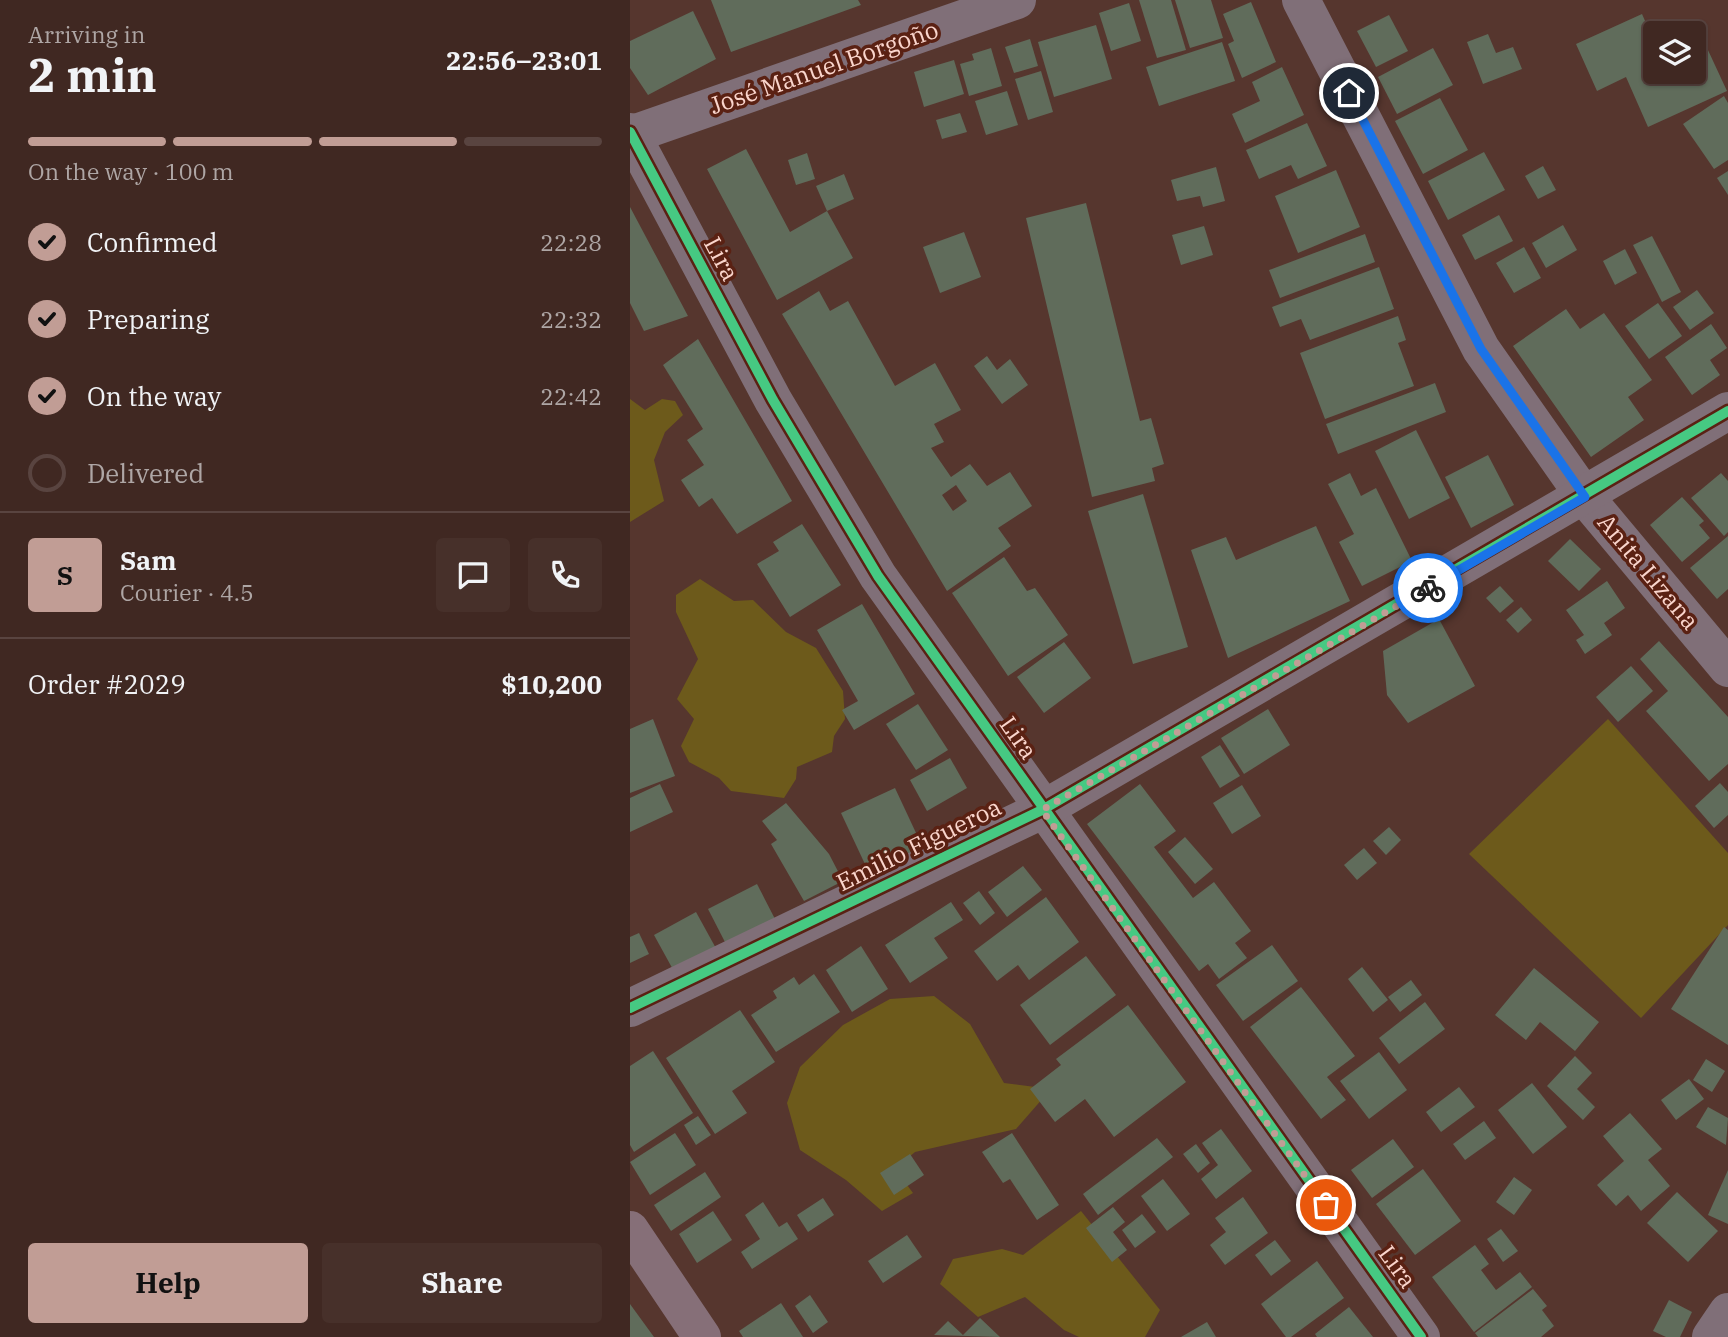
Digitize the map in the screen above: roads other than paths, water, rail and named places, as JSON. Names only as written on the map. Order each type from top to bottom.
[{"type":"main road","points":[[630,1230],[702,1337]]},
{"type":"street","name":"José Manuel Borgoño","points":[[630,134],[1017,0]]},
{"type":"street","name":"Anita Lizana","points":[[1301,0],[1481,349],[1585,497],[1728,668]]},
{"type":"street","name":"Lira","points":[[630,134],[773,400],[878,576],[1042,810],[1421,1337]]},
{"type":"street","name":"Emilio Figueroa","points":[[630,1008],[1042,810],[1585,497],[1728,411]]},
{"type":"street","points":[[1711,1337],[1728,1312]]}]
